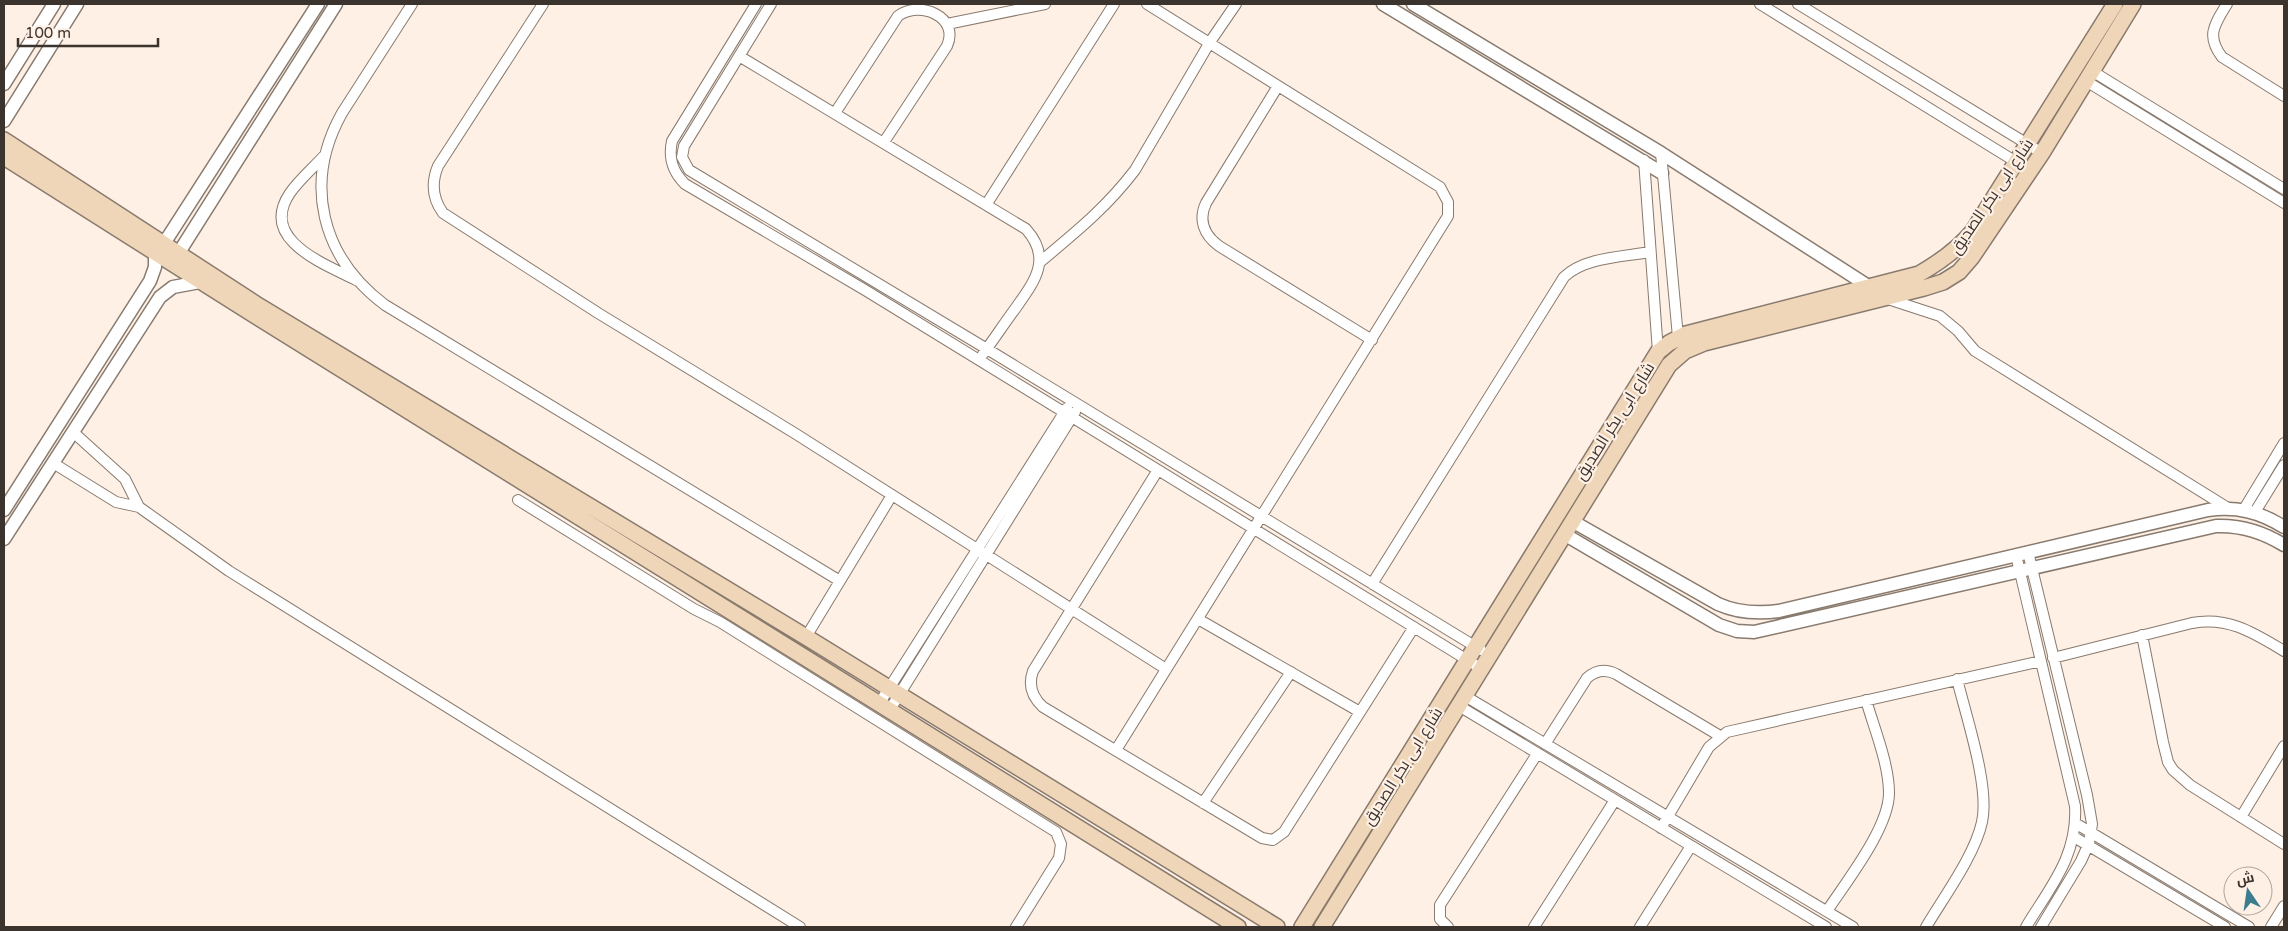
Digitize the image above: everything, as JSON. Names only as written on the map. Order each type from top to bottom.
[{"type":"main road","name":"شارع ابى بكر الصديق","points":[[1302,927],[1658,352],[1686,334],[1919,274],[1945,259],[1962,245],[1973,231],[2115,4]]},
{"type":"main road","name":"شارع ابى بكر الصديق","points":[[1322,927],[1669,365],[1685,351],[1704,343],[1888,299],[1943,282],[1959,272],[1972,257],[2042,153],[2133,4]]},
{"type":"main road","points":[[4,127],[4,140],[82,198],[159,249],[200,282],[256,311],[806,637],[1277,927]]},
{"type":"main road","points":[[4,158],[20,170],[82,198]]},
{"type":"main road","points":[[159,249],[178,254],[256,311],[884,708],[1238,927]]},
{"type":"street","points":[[4,84],[54,4]]},
{"type":"street","points":[[4,121],[77,4]]},
{"type":"street","points":[[4,510],[146,288],[155,267],[159,249],[318,4]]},
{"type":"street","points":[[178,254],[336,4]]},
{"type":"street","points":[[412,4],[342,113],[324,155],[321,184],[327,226],[338,253],[359,282],[385,304],[840,581]]},
{"type":"street","points":[[543,4],[438,166],[433,186],[439,206],[449,218],[1166,669]]},
{"type":"street","points":[[756,4],[674,135],[670,154],[676,173],[692,188],[979,360],[1414,627],[1471,653],[1486,662]]},
{"type":"street","points":[[771,4],[684,146],[682,157],[689,170],[1372,584],[1486,662]]},
{"type":"street","points":[[947,24],[1045,4]]},
{"type":"street","points":[[986,205],[1114,4]]},
{"type":"street","points":[[1116,750],[1448,216],[1446,195],[1440,187],[1147,4]]},
{"type":"street","points":[[1040,262],[1099,213],[1135,170],[1210,42],[1236,4]]},
{"type":"street","points":[[1384,4],[1644,160],[1662,173]]},
{"type":"street","points":[[1413,4],[1661,153],[1888,299],[1940,316],[1958,331],[1975,352],[2228,508]]},
{"type":"street","points":[[1760,4],[2030,171]]},
{"type":"street","points":[[1798,4],[2042,153]]},
{"type":"street","points":[[2227,4],[2214,27],[2212,36],[2215,48],[2222,58],[2284,96]]},
{"type":"street","points":[[835,113],[895,20],[903,12],[913,6],[929,10],[941,16],[947,24],[950,33],[947,46],[884,142]]},
{"type":"street","points":[[30,43],[46,54]]},
{"type":"street","points":[[739,56],[1026,229],[1038,248],[1040,262],[1034,283],[979,360]]},
{"type":"street","points":[[2089,76],[2284,189]]},
{"type":"street","points":[[2089,76],[2284,203]]},
{"type":"street","points":[[1278,86],[1206,203],[1202,214],[1203,225],[1209,237],[1219,246],[1372,340]]},
{"type":"street","points":[[1642,142],[1658,352]]},
{"type":"street","points":[[1661,153],[1678,338]]},
{"type":"street","points":[[324,155],[294,188],[286,200],[283,214],[284,228],[290,241],[300,251],[359,282]]},
{"type":"street","points":[[1372,584],[1564,277],[1574,269],[1588,264],[1650,252]]},
{"type":"street","points":[[4,539],[160,297],[173,287],[200,282]]},
{"type":"street","points":[[146,288],[160,297]]},
{"type":"street","points":[[884,708],[1075,403]]},
{"type":"street","points":[[73,432],[126,479],[139,507]]},
{"type":"street","points":[[2250,511],[2284,443]]},
{"type":"street","points":[[53,463],[116,502],[139,507],[229,571],[800,927]]},
{"type":"street","points":[[2250,511],[2284,465]]},
{"type":"street","points":[[1158,470],[1033,671],[1030,681],[1032,692],[1043,707],[1262,838],[1269,840],[1277,838],[1284,832],[1414,627]]},
{"type":"street","points":[[806,637],[892,495]]},
{"type":"street","points":[[518,500],[694,609],[720,622],[828,688],[1056,832],[1061,844],[1059,858],[1016,927]]},
{"type":"street","points":[[1568,528],[1718,604],[1747,612],[1779,611],[2208,510],[2228,508],[2250,511],[2284,527]]},
{"type":"street","points":[[1568,528],[1718,625],[1745,632],[1762,632],[2216,526],[2252,530],[2284,545]]},
{"type":"street","points":[[2022,554],[2053,658],[2087,795],[2092,824],[2088,845],[2081,861],[2041,927]]},
{"type":"street","points":[[2026,570],[2041,661],[2075,806],[2074,837],[2066,859],[2026,927]]},
{"type":"street","points":[[1198,619],[1360,712]]},
{"type":"street","points":[[2053,658],[2192,622],[2220,621],[2249,630],[2284,651]]},
{"type":"street","points":[[2142,635],[2168,762],[2172,770],[2190,785],[2284,844]]},
{"type":"street","points":[[1661,828],[1709,747],[1720,736],[1736,729],[2041,661]]},
{"type":"street","points":[[1545,744],[1587,678],[1603,670],[1616,674],[1720,736]]},
{"type":"street","points":[[1203,803],[1291,672]]},
{"type":"street","points":[[1926,927],[1976,841],[1984,812],[1982,783],[1957,679]]},
{"type":"street","points":[[1827,912],[1881,827],[1888,804],[1887,776],[1866,700]]},
{"type":"street","points":[[1462,702],[1545,744],[1853,927]]},
{"type":"street","points":[[1462,702],[1537,754],[1826,927]]},
{"type":"street","points":[[2241,817],[2284,746]]},
{"type":"street","points":[[1448,927],[1439,915],[1440,905],[1537,754]]},
{"type":"street","points":[[1534,927],[1615,800]]},
{"type":"street","points":[[2075,823],[2249,927]]},
{"type":"street","points":[[2074,837],[2225,927]]},
{"type":"street","points":[[1640,927],[1691,846]]},
{"type":"street","points":[[2271,927],[2284,906]]}]
